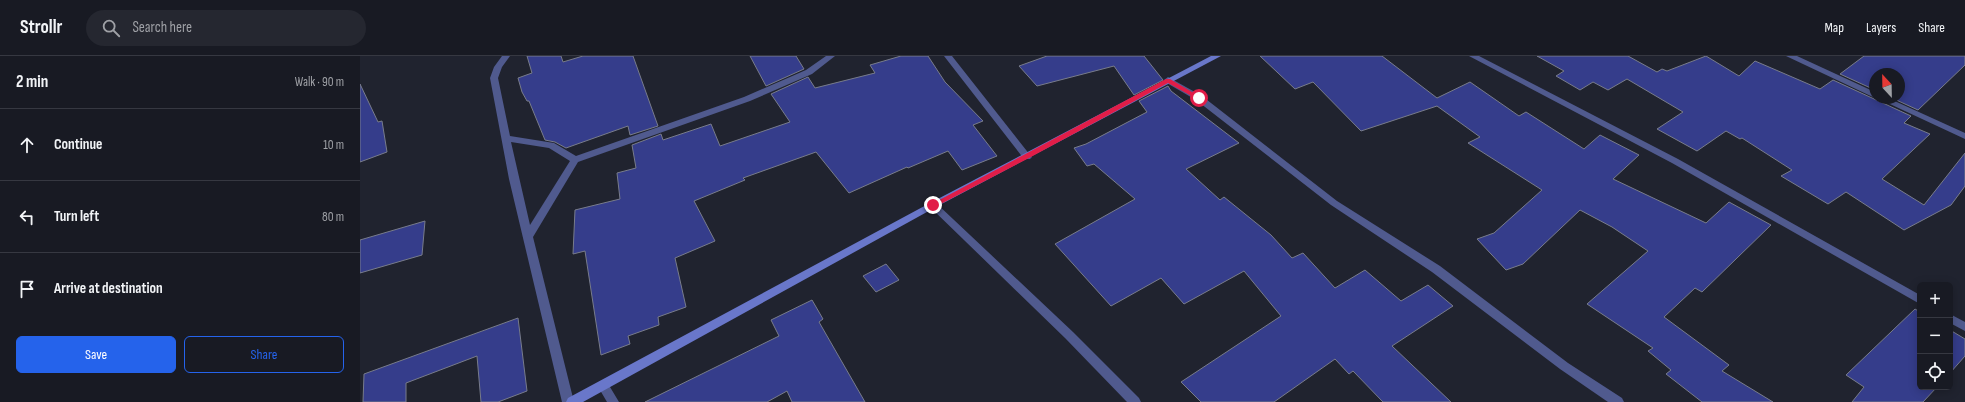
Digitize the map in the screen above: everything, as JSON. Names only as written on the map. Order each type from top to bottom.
[{"type":"street","points":[[506,56],[498,68],[494,78],[528,237],[568,402]]},
{"type":"street","points":[[528,237],[575,160],[747,99],[809,72],[831,56]]},
{"type":"street","points":[[948,56],[1027,157]]},
{"type":"street","points":[[572,402],[933,205],[1027,157],[1168,80],[1217,56]]},
{"type":"street","points":[[1473,56],[1676,161],[1917,298]]},
{"type":"street","points":[[1790,56],[1869,92]]},
{"type":"street","points":[[1168,80],[1199,98],[1334,203],[1436,269],[1564,366],[1618,402]]},
{"type":"street","points":[[1894,104],[1965,136]]},
{"type":"street","points":[[506,138],[552,145],[575,160]]},
{"type":"street","points":[[933,205],[1070,335],[1135,402]]},
{"type":"street","points":[[1953,320],[1965,327]]},
{"type":"street","points":[[602,385],[613,402]]},
{"type":"building","points":[[527,56],[561,56],[563,62],[583,56],[633,56],[658,126],[630,135],[628,126],[566,148],[555,142],[545,140],[529,101],[527,101],[522,92],[518,78],[532,73]]},
{"type":"building","points":[[750,56],[796,56],[804,69],[766,86]]},
{"type":"building","points":[[901,56],[928,56],[945,82],[983,121],[973,125],[997,156],[962,170],[948,151],[908,168],[907,167],[849,193],[816,152],[743,178],[745,180],[694,201],[715,241],[675,258],[686,307],[658,317],[659,325],[628,336],[630,344],[601,355],[585,251],[573,254],[575,210],[620,199],[617,173],[636,168],[632,145],[661,134],[663,140],[711,124],[720,146],[790,122],[771,94],[808,77],[815,88],[875,73],[870,65]]},
{"type":"building","points":[[1047,56],[1144,56],[1163,80],[1134,95],[1114,66],[1037,86],[1019,66]]},
{"type":"building","points":[[1260,56],[1382,56],[1437,98],[1470,82],[1519,116],[1526,112],[1584,149],[1600,135],[1639,155],[1613,179],[1706,223],[1729,202],[1771,225],[1702,292],[1695,288],[1664,317],[1729,365],[1722,371],[1773,402],[1702,402],[1666,374],[1671,370],[1648,351],[1653,348],[1587,304],[1648,251],[1612,227],[1580,210],[1523,264],[1506,270],[1477,239],[1494,233],[1542,190],[1468,143],[1480,137],[1437,106],[1361,131],[1313,82],[1295,89]]},
{"type":"building","points":[[1537,56],[1628,56],[1657,72],[1662,69],[1667,71],[1706,56],[1739,76],[1755,61],[1820,89],[1833,80],[1869,97],[1869,104],[1885,104],[1911,116],[1904,123],[1930,134],[1882,179],[1924,205],[1965,153],[1965,186],[1951,205],[1904,230],[1846,192],[1828,204],[1781,176],[1792,170],[1742,138],[1740,139],[1726,131],[1697,151],[1657,129],[1683,112],[1627,79],[1608,90],[1593,82],[1580,90],[1556,76],[1564,71]]},
{"type":"building","points":[[1864,56],[1965,56],[1965,65],[1918,110],[1905,104],[1905,68],[1869,68],[1869,87],[1840,74]]},
{"type":"building","points":[[360,84],[378,122],[382,121],[387,152],[360,162]]},
{"type":"building","points":[[1168,86],[1171,91],[1239,143],[1186,169],[1220,200],[1224,197],[1271,235],[1292,258],[1303,253],[1335,288],[1365,270],[1401,301],[1428,285],[1453,306],[1392,346],[1451,402],[1383,402],[1353,371],[1349,374],[1335,359],[1274,402],[1201,402],[1181,382],[1281,316],[1244,271],[1184,304],[1161,278],[1111,306],[1055,244],[1135,199],[1094,164],[1087,166],[1074,148],[1086,144],[1147,112],[1139,101]]},
{"type":"building","points":[[425,221],[422,255],[360,273],[360,240]]},
{"type":"building","points":[[886,264],[899,280],[876,292],[863,276]]},
{"type":"building","points":[[812,300],[823,319],[819,322],[865,402],[792,402],[787,391],[767,402],[645,402],[779,336],[771,320]]},
{"type":"building","points":[[1915,309],[1917,310],[1917,390],[1934,390],[1923,402],[1852,402],[1864,387],[1846,375]]},
{"type":"building","points":[[518,318],[527,391],[498,402],[481,402],[477,356],[406,383],[406,402],[363,402],[364,374]]},
{"type":"building","points":[[1953,332],[1965,339],[1965,356],[1953,370]]},
{"type":"route","points":[[933,205],[1027,157],[1168,80],[1199,98]]}]
